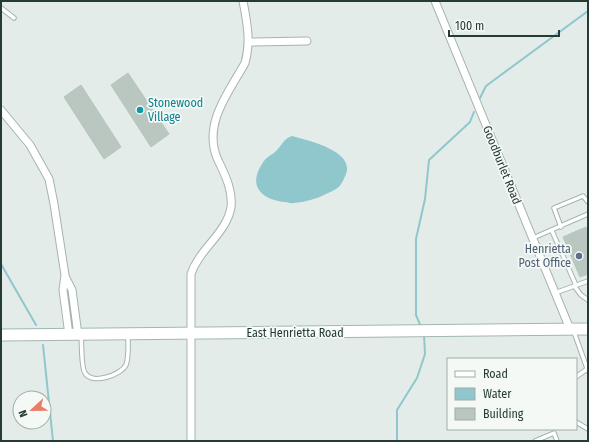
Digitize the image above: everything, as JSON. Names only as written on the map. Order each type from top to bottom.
[{"type":"main road","name":"East Henrietta Road","points":[[1,335],[428,332],[588,329]]},
{"type":"street","points":[[191,441],[191,274],[199,256],[225,224],[231,206],[228,184],[214,150],[212,132],[214,122],[245,62],[249,42],[243,1]]},
{"type":"street","name":"Goodburlet Road","points":[[435,1],[554,294],[571,329]]},
{"type":"street","points":[[249,42],[307,40]]},
{"type":"street","points":[[1,110],[30,145],[49,179],[65,276],[63,290],[76,335]]},
{"type":"lane","points":[[1,8],[14,18]]},
{"type":"lane","points":[[561,227],[554,208],[583,196],[588,202]]},
{"type":"lane","points":[[532,239],[588,214]]},
{"type":"lane","points":[[552,231],[576,283],[575,287],[581,295],[588,300]]},
{"type":"lane","points":[[554,294],[588,281]]},
{"type":"lane","points":[[571,329],[588,370],[577,376]]},
{"type":"lane","points":[[76,335],[83,371],[85,374],[93,378],[114,374],[124,368],[127,363],[128,334]]},
{"type":"lane","points":[[577,423],[588,429]]},
{"type":"lane","points":[[535,441],[554,433],[557,441]]},
{"type":"water","points":[[292,136],[308,140],[328,148],[337,153],[343,159],[347,166],[346,174],[339,187],[314,199],[293,203],[277,201],[264,195],[260,191],[257,186],[256,179],[263,162],[277,150],[286,139]]},
{"type":"building","name":"Stonewood Village","points":[[128,73],[169,134],[151,147],[111,85]]},
{"type":"building","name":"Stonewood Village","points":[[81,85],[121,147],[104,159],[64,97]]},
{"type":"building","name":"Henrietta Post Office","points":[[586,227],[588,233],[588,274],[580,277],[563,237]]},
{"type":"waterway","points":[[480,98],[486,86],[588,11]]},
{"type":"waterway","points":[[421,327],[416,315],[416,239],[425,199],[429,160],[470,122],[474,112]]},
{"type":"waterway","points":[[1,264],[36,325]]},
{"type":"waterway","points":[[397,441],[397,410],[417,378],[425,354],[424,335]]},
{"type":"waterway","points":[[43,345],[53,441]]},
{"type":"place","name":"Stonewood Village","points":[[140,110]]},
{"type":"place","name":"Henrietta Post Office","points":[[579,256]]}]
